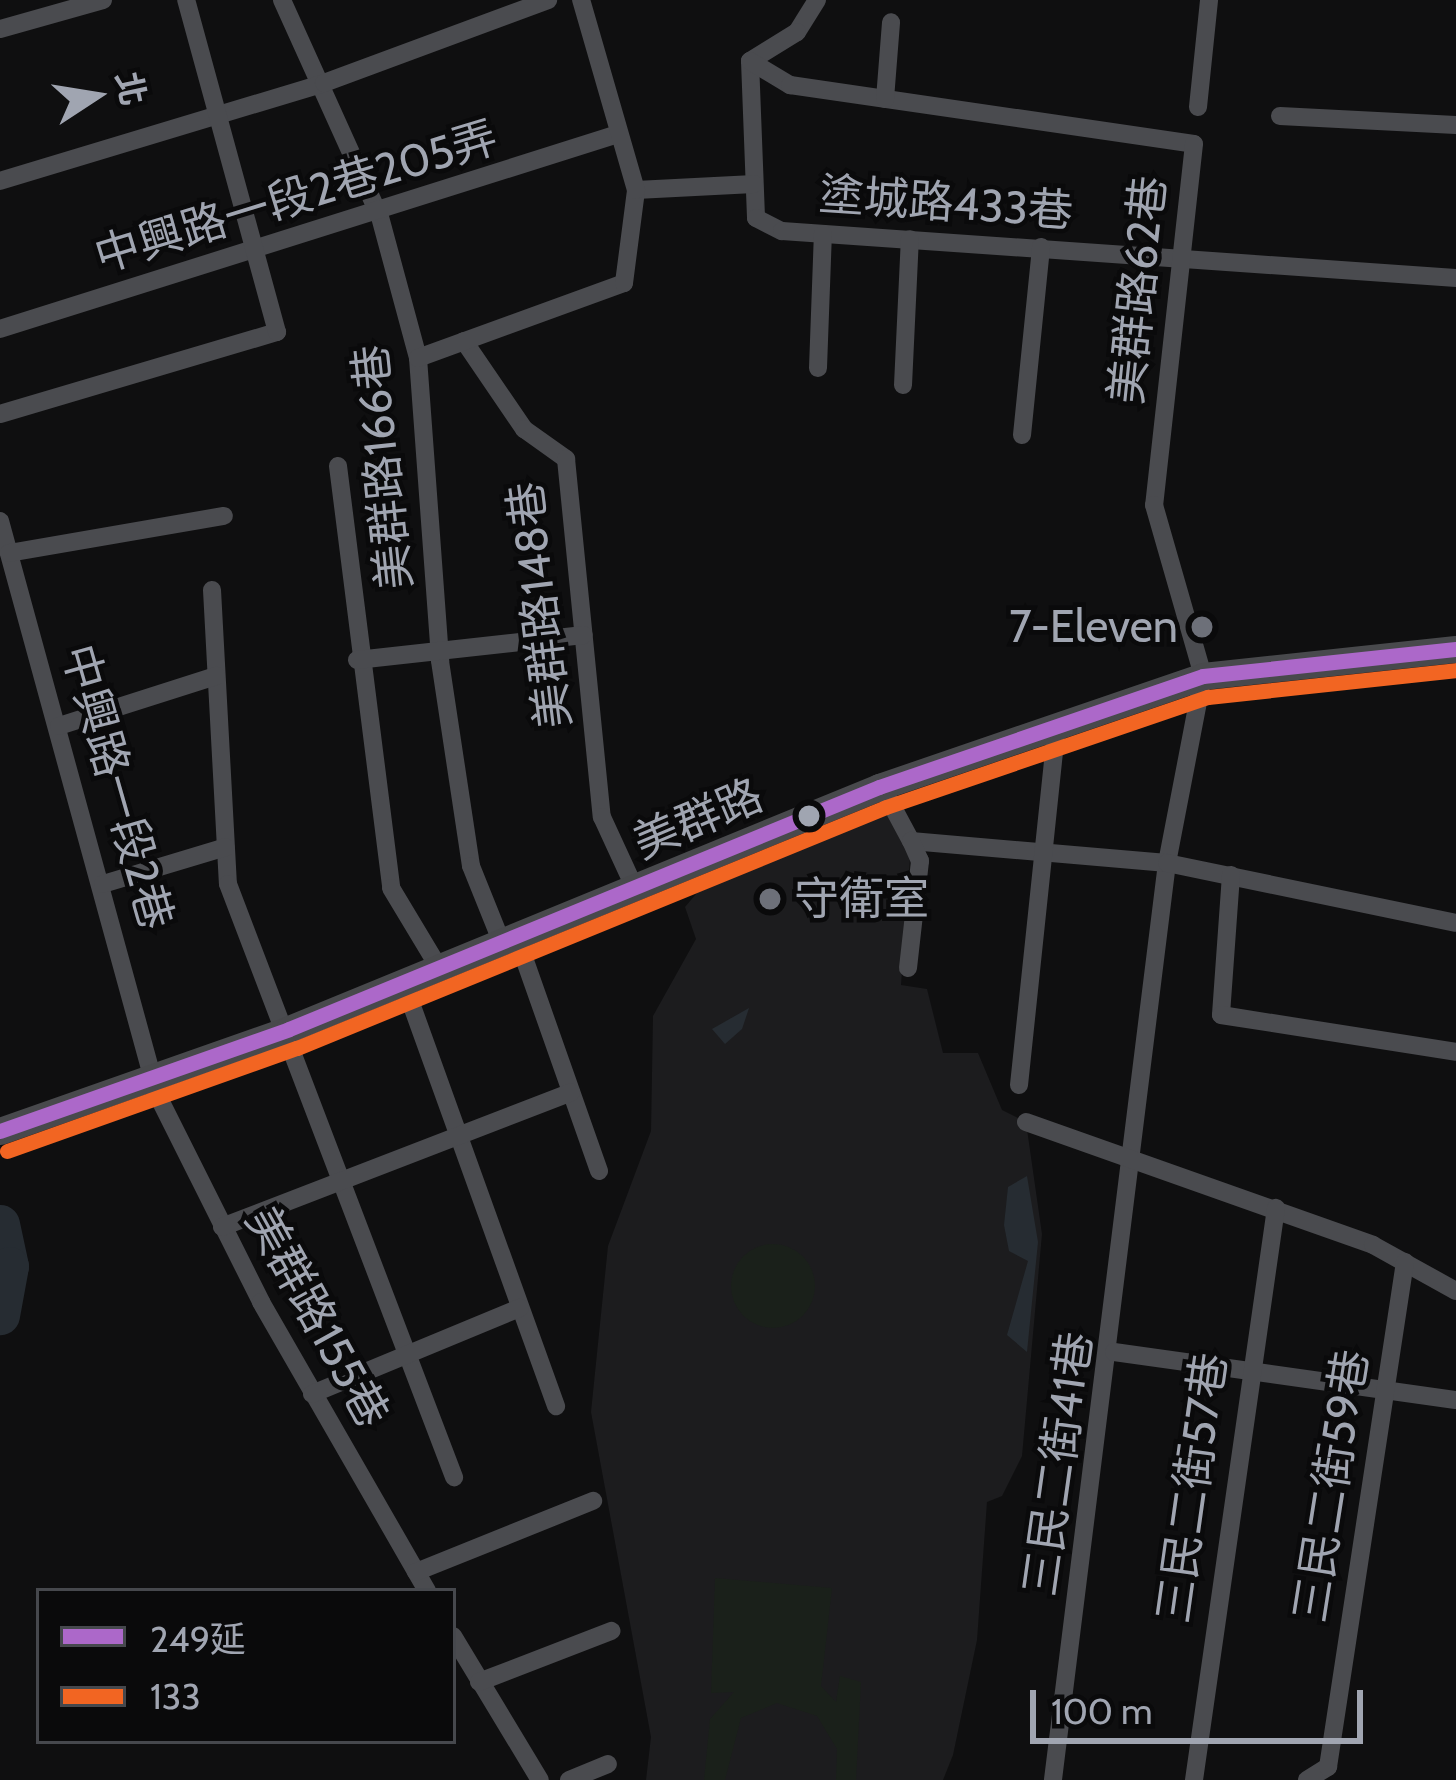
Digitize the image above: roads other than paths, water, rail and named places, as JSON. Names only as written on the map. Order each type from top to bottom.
[{"type":"street","points":[[0,28],[104,0]]},
{"type":"street","points":[[0,414],[277,332],[186,0]]},
{"type":"street","name":"美群路166巷","points":[[282,0],[324,83],[380,217],[418,358],[439,651],[472,866],[510,940],[599,1171]]},
{"type":"street","points":[[0,181],[324,83],[548,0]]},
{"type":"street","points":[[418,358],[624,283],[636,190],[614,135],[581,0]]},
{"type":"street","points":[[636,190],[754,184],[750,62],[797,32],[818,0]]},
{"type":"street","points":[[1198,107],[1210,0]]},
{"type":"street","points":[[885,99],[891,22]]},
{"type":"street","name":"美群路62巷","points":[[750,62],[790,85],[1193,144],[1154,505],[1203,676]]},
{"type":"street","points":[[1280,116],[1456,125]]},
{"type":"street","name":"中興路一段2巷205弄","points":[[0,329],[380,217],[614,135]]},
{"type":"street","name":"塗城路433巷","points":[[754,184],[756,218],[823,234],[1456,278]]},
{"type":"street","points":[[818,368],[823,234]]},
{"type":"street","points":[[903,385],[910,239]]},
{"type":"street","points":[[1022,435],[1041,248]]},
{"type":"street","name":"美群路148巷","points":[[464,341],[524,429],[566,459],[602,817],[636,891]]},
{"type":"street","points":[[338,466],[357,660],[392,888],[439,968]]},
{"type":"street","points":[[9,553],[224,517]]},
{"type":"street","name":"中興路一段2巷","points":[[0,521],[160,1074]]},
{"type":"street","points":[[212,590],[228,884],[289,1029],[454,1477]]},
{"type":"street","points":[[357,660],[584,635]]},
{"type":"street","name":"美群路","points":[[0,1131],[289,1029],[882,787],[1203,676],[1456,649]]},
{"type":"street","points":[[59,726],[216,676]]},
{"type":"street","name":"三民二街41巷","points":[[1053,1780],[1114,1352],[1167,862],[1203,676]]},
{"type":"street","points":[[1019,1085],[1057,726]]},
{"type":"street","points":[[882,787],[920,861],[908,968]]},
{"type":"street","points":[[911,841],[1044,849],[1232,872]]},
{"type":"street","points":[[103,884],[226,848]]},
{"type":"street","points":[[1232,872],[1240,886],[1456,923]]},
{"type":"street","points":[[1232,872],[1221,1015],[1456,1052]]},
{"type":"street","points":[[403,981],[556,1406]]},
{"type":"street","name":"美群路155巷","points":[[160,1074],[157,1094],[222,1227],[425,1588]]},
{"type":"street","points":[[222,1227],[572,1092]]},
{"type":"street","points":[[1026,1122],[1276,1208],[1405,1262],[1456,1291]]},
{"type":"street","name":"三民二街57巷","points":[[1194,1780],[1247,1371],[1276,1208]]},
{"type":"street","name":"三民二街59巷","points":[[1307,1780],[1328,1768],[1405,1262]]},
{"type":"street","points":[[312,1394],[520,1308]]},
{"type":"street","points":[[1114,1352],[1456,1400]]},
{"type":"street","points":[[416,1571],[593,1501]]},
{"type":"street","points":[[479,1682],[611,1631]]},
{"type":"street","points":[[456,1641],[540,1780]]},
{"type":"street","points":[[569,1780],[608,1764]]},
{"type":"waterway","points":[[0,1224],[9,1266],[0,1315]]},
{"type":"place","name":"7-Eleven","points":[[1202,627]]},
{"type":"place","name":"守衛室","points":[[770,899]]}]
